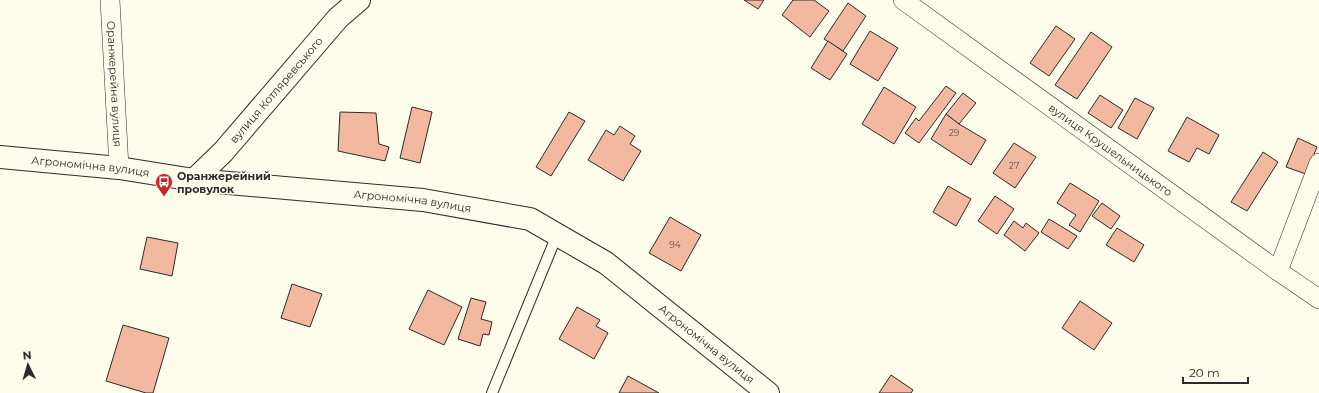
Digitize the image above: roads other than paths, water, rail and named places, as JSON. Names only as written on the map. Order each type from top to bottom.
[{"type":"street","name":"Оранжерейна вулиця","points":[[110,0],[120,168]]},
{"type":"street","name":"вулиця Котляревського","points":[[194,180],[223,152],[338,18],[359,0]]},
{"type":"street","name":"вулиця Крушельницького","points":[[903,0],[1319,299]]},
{"type":"street","name":"Агрономічна вулиця","points":[[0,157],[120,168],[194,180],[423,200],[530,219],[606,264],[768,393]]},
{"type":"street","points":[[1278,271],[1319,163]]},
{"type":"lane","points":[[492,393],[558,235]]},
{"type":"place","name":"Оранжерейний провулок","points":[[164,197]]}]
